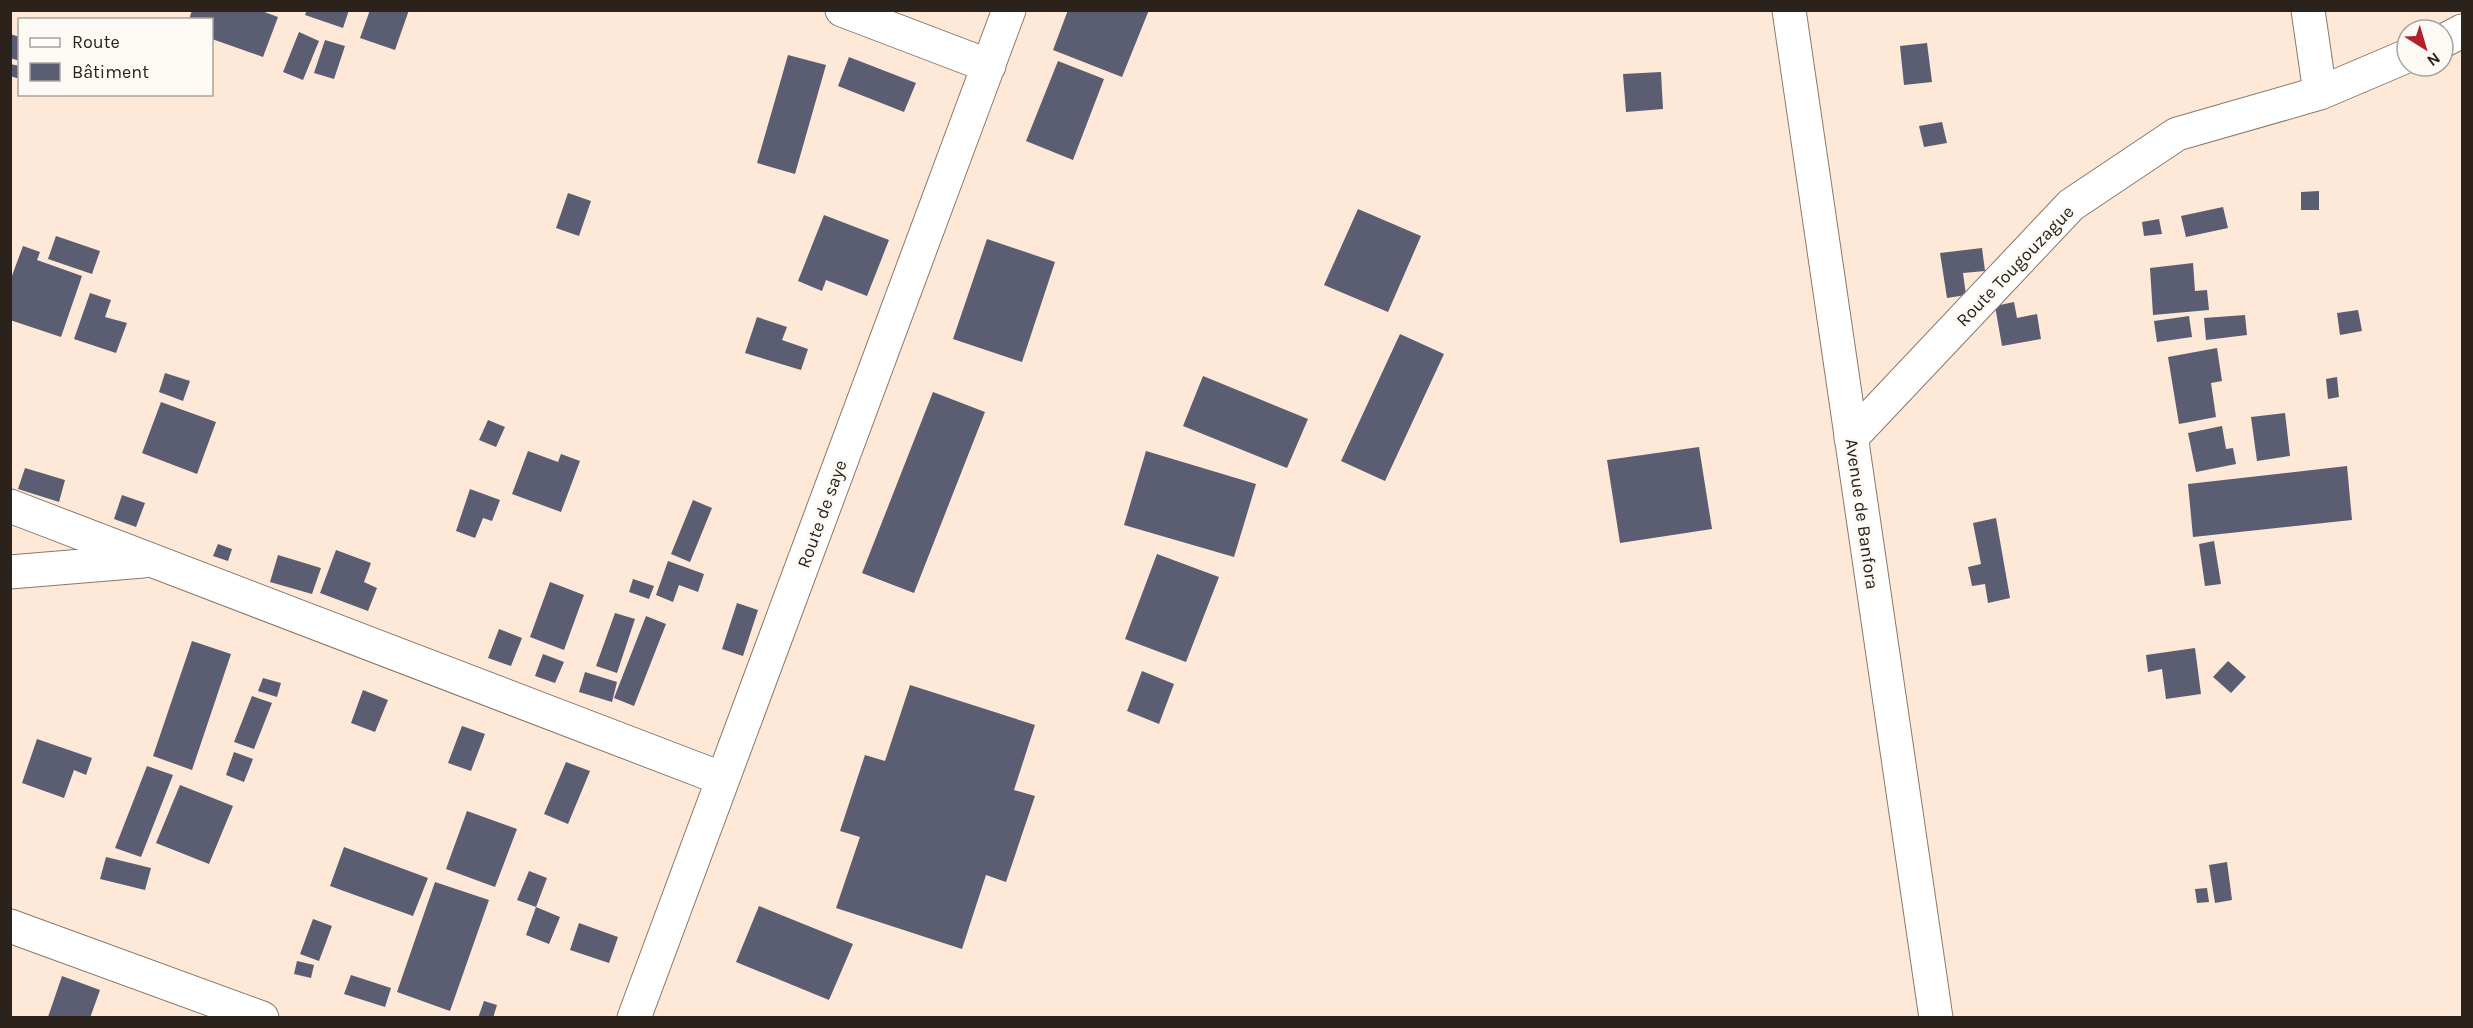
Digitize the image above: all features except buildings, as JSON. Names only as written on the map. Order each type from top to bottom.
[{"type":"street","points":[[842,10],[989,66]]},
{"type":"street","name":"Route de saye","points":[[634,1017],[1009,10]]},
{"type":"street","name":"Avenue de Banfora","points":[[1789,10],[1936,1017]]},
{"type":"street","points":[[2308,10],[2320,93]]},
{"type":"street","name":"Route Tougouzague","points":[[1851,438],[2071,205],[2177,134],[2320,93],[2395,61]]},
{"type":"street","points":[[10,506],[723,779]]},
{"type":"street","points":[[10,572],[153,561]]},
{"type":"street","points":[[10,926],[262,1017]]}]
